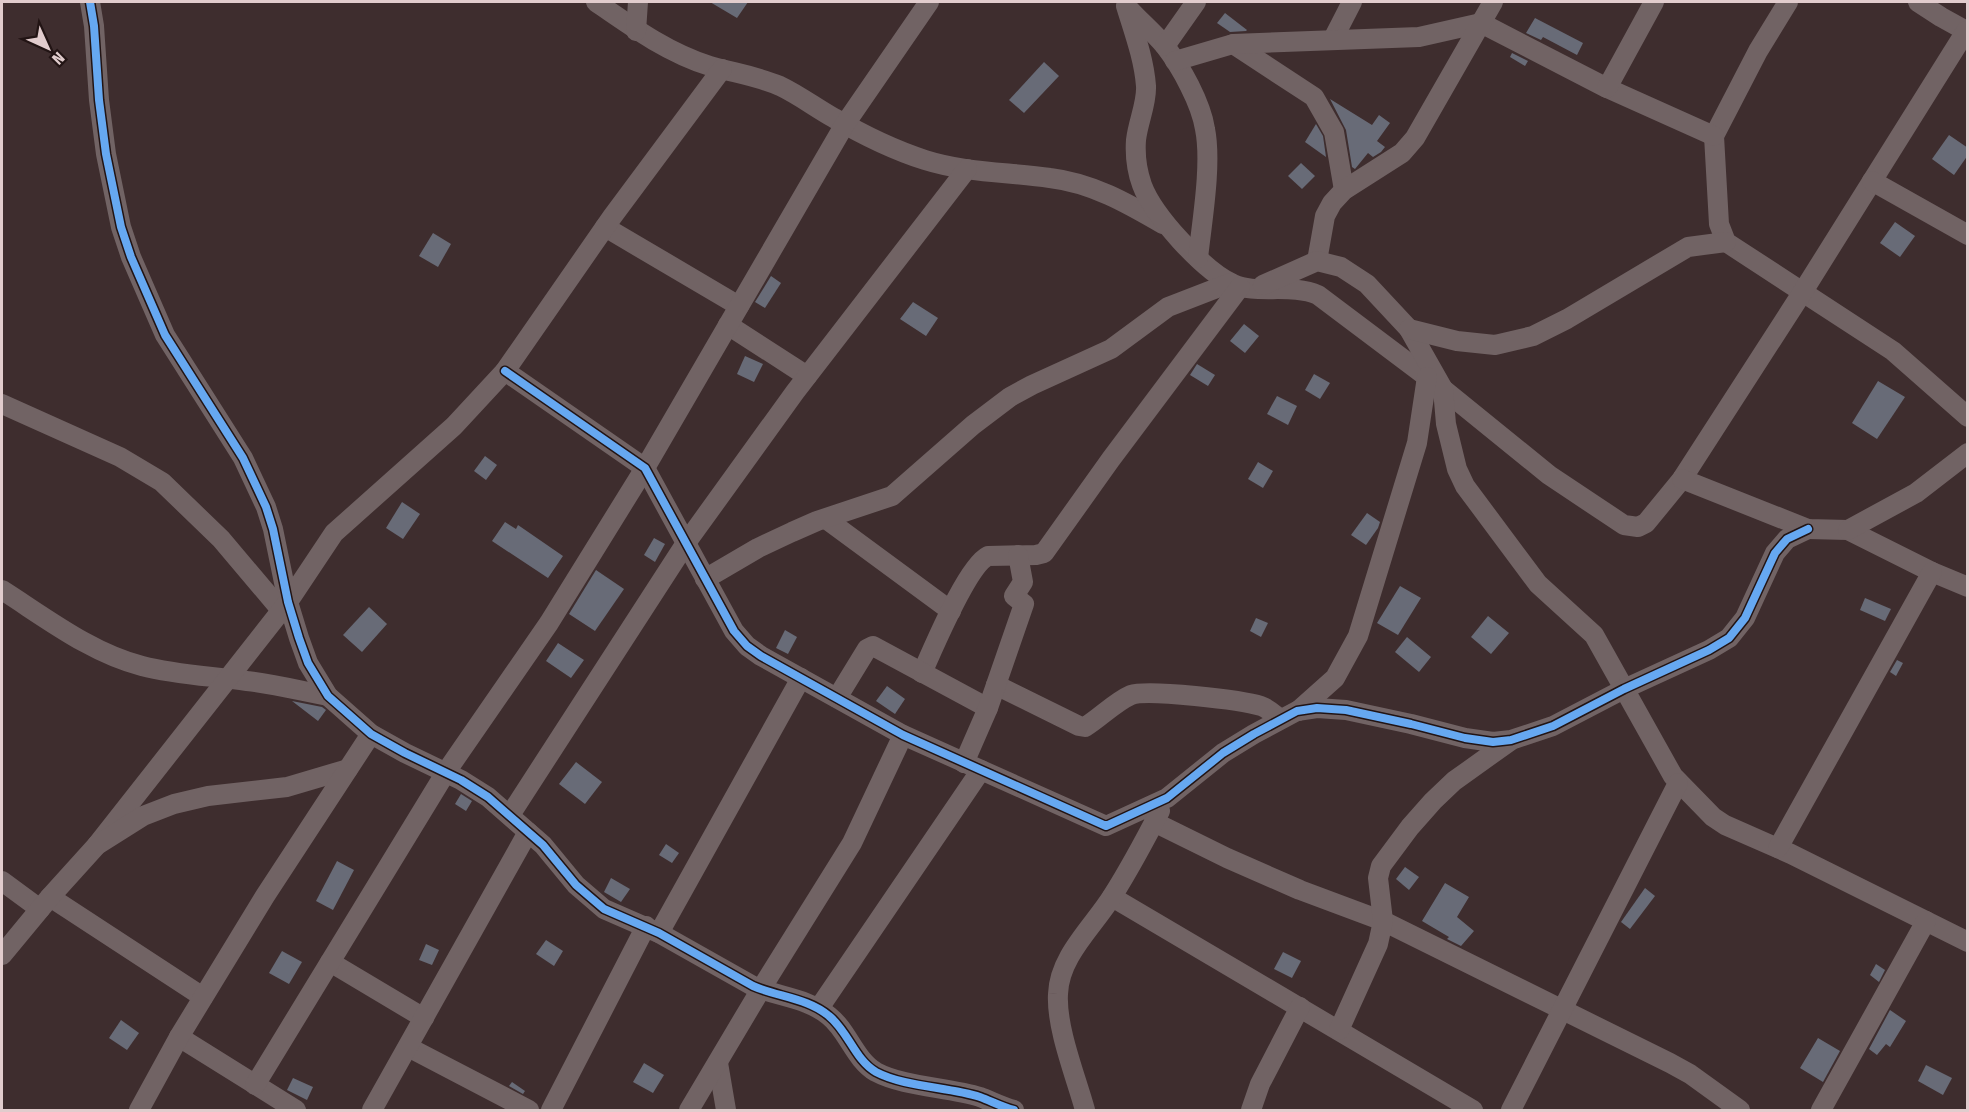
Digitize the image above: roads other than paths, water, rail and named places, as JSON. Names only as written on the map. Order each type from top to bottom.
[{"type":"street","points":[[90,2],[106,154],[121,227],[131,257],[165,335],[243,458],[266,507],[273,529],[285,606],[308,663],[328,696],[371,734],[446,772],[488,797],[543,845],[587,896],[604,909],[652,930],[761,989],[819,1008],[832,1017],[862,1059],[877,1072],[900,1080],[980,1097],[1014,1110]]},
{"type":"street","points":[[596,2],[636,31],[671,51],[782,87],[845,124],[893,148],[925,160],[967,169],[1052,178],[1084,185],[1118,198],[1173,230]]},
{"type":"street","points":[[636,31],[638,2]]},
{"type":"street","points":[[255,1085],[446,772],[549,623],[645,468],[845,124],[929,2]]},
{"type":"street","points":[[1170,53],[1196,2]]},
{"type":"street","points":[[1333,39],[1352,2]]},
{"type":"street","points":[[1317,261],[1324,216],[1332,203],[1344,190],[1402,153],[1415,138],[1493,2]]},
{"type":"street","points":[[1607,88],[1654,2]]},
{"type":"street","points":[[1788,2],[1758,51],[1714,136],[1719,224],[1726,242],[1893,351],[1968,417]]},
{"type":"street","points":[[1123,4],[1144,70],[1146,90],[1136,140],[1138,169],[1143,186],[1157,211],[1198,258],[1221,278],[1242,286],[1301,289],[1318,295],[1435,383],[1549,475],[1624,525],[1638,527],[1646,523],[1682,479],[1967,31],[1945,7],[1918,2]]},
{"type":"street","points":[[1123,4],[1170,53],[1187,82],[1205,128],[1207,157],[1198,258]]},
{"type":"street","points":[[1170,53],[1233,44],[1419,37],[1480,23],[1607,88],[1714,136]]},
{"type":"street","points":[[1233,44],[1314,97],[1334,132],[1344,190]]},
{"type":"street","points":[[2,955],[97,845],[285,606],[334,533],[454,426],[505,371],[605,227],[722,69]]},
{"type":"street","points":[[510,815],[686,543],[807,376],[967,169]]},
{"type":"street","points":[[1872,181],[1968,235]]},
{"type":"street","points":[[605,227],[739,306]]},
{"type":"street","points":[[1409,329],[1457,341],[1494,345],[1533,336],[1567,319],[1688,246],[1726,242]]},
{"type":"street","points":[[705,579],[758,548],[826,519],[892,496],[973,425],[1010,397],[1110,349],[1168,307],[1317,261],[1341,267],[1367,284],[1409,329],[1435,383],[1457,469],[1465,486],[1539,584],[1594,635],[1678,783],[1719,822],[1778,848],[1968,942]]},
{"type":"street","points":[[922,673],[951,611],[969,578],[984,558],[1044,553],[1111,459],[1242,286]]},
{"type":"street","points":[[728,325],[807,376]]},
{"type":"street","points":[[505,371],[645,468],[734,631],[747,646],[903,735],[1106,826],[1167,798],[1223,753],[1288,715],[1335,678],[1358,636],[1435,383]]},
{"type":"street","points":[[2,404],[120,457],[162,482],[285,606]]},
{"type":"street","points":[[1848,530],[1916,493],[1968,453]]},
{"type":"street","points":[[1682,479],[1808,529],[1848,530],[1932,572],[1968,587]]},
{"type":"street","points":[[826,519],[951,611]]},
{"type":"street","points":[[996,685],[1085,727],[1127,697],[1139,693],[1187,695],[1255,705],[1288,715],[1317,708],[1346,710],[1465,738],[1493,742],[1511,740],[1553,726],[1729,638],[1745,618],[1775,553],[1787,539],[1808,529]]},
{"type":"street","points":[[819,1008],[973,767],[988,708],[1024,604],[1014,596],[1023,582],[1018,555]]},
{"type":"street","points":[[1778,848],[1932,572]]},
{"type":"street","points":[[2,590],[78,638],[142,666],[228,678],[328,696]]},
{"type":"street","points":[[837,698],[867,649],[873,646],[988,708]]},
{"type":"street","points":[[550,1110],[652,930],[801,678]]},
{"type":"street","points":[[139,1110],[179,1037],[265,896],[371,734]]},
{"type":"street","points":[[689,1110],[852,843],[903,735]]},
{"type":"street","points":[[1338,1030],[1378,944],[1383,921],[1378,878],[1381,866],[1433,801],[1454,781],[1511,740]]},
{"type":"street","points":[[97,845],[143,816],[174,804],[208,796],[287,787],[348,769]]},
{"type":"street","points":[[1511,1110],[1678,783]]},
{"type":"street","points":[[1085,1110],[1062,1028],[1057,997],[1060,975],[1067,961],[1112,897],[1167,798]]},
{"type":"street","points":[[1154,822],[1227,858],[1300,890],[1383,921],[1562,1011],[1670,1062],[1740,1110]]},
{"type":"street","points":[[372,1110],[528,832]]},
{"type":"street","points":[[2,881],[45,903],[203,997]]},
{"type":"street","points":[[1112,897],[1473,1110]]},
{"type":"street","points":[[1821,1110],[1926,921]]},
{"type":"street","points":[[330,962],[424,1017]]},
{"type":"street","points":[[1251,1110],[1260,1084],[1300,1007]]},
{"type":"street","points":[[179,1037],[296,1110]]},
{"type":"street","points":[[408,1047],[529,1110]]},
{"type":"street","points":[[718,1063],[726,1110]]}]
